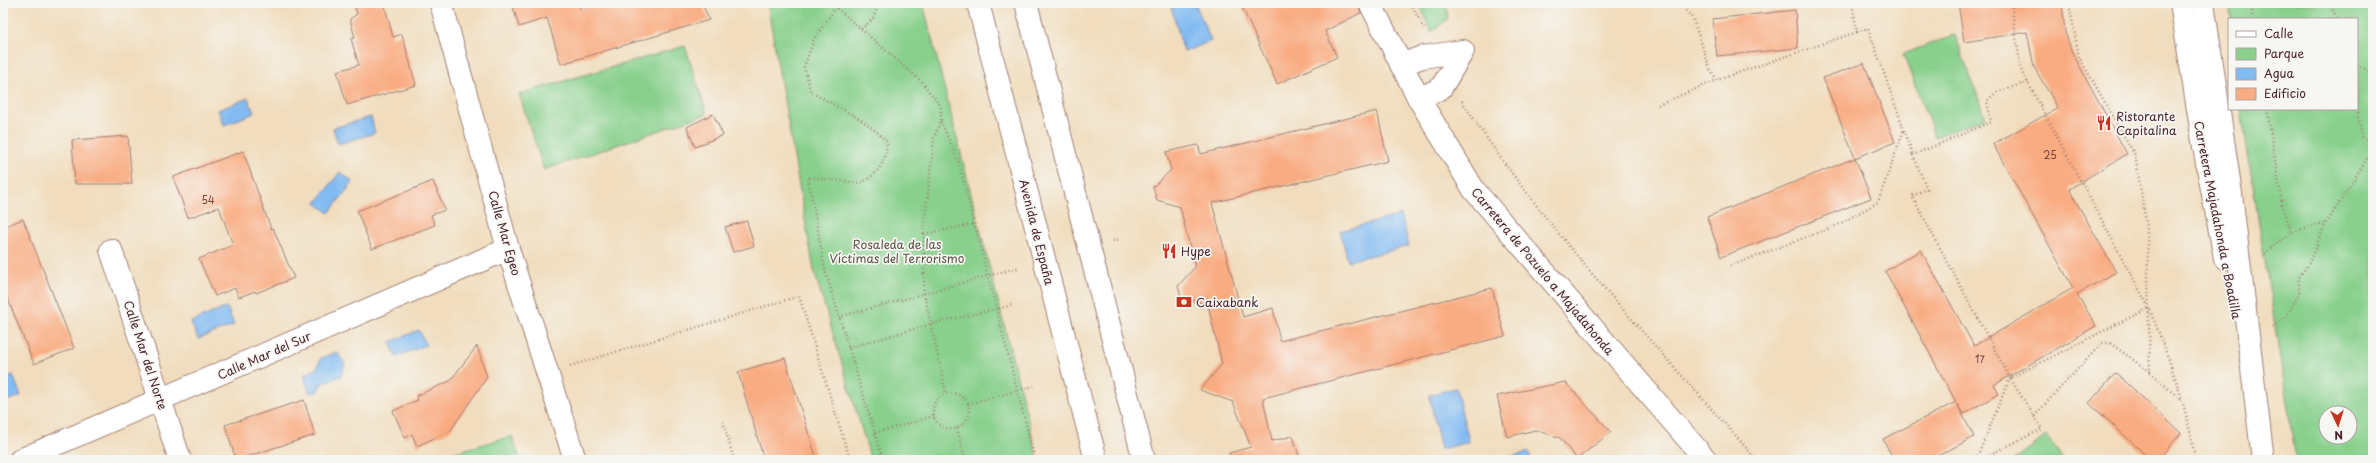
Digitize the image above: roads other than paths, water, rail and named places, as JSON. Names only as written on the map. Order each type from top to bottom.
[{"type":"street","name":"Calle Mar Egeo","points":[[441,3],[508,249],[575,460]]},
{"type":"street","name":"Avenida de España","points":[[978,3],[1096,460]]},
{"type":"street","points":[[1026,3],[1144,460]]},
{"type":"street","name":"Carretera de Pozuelo a Majadahonda","points":[[1370,3],[1419,99],[1474,190],[1706,460]]},
{"type":"street","name":"Carretera Majadahonda a Boadilla","points":[[2181,3],[2204,147],[2263,460]]},
{"type":"street","name":"Carretera Majadahonda a Boadilla","points":[[2193,3],[2210,115],[2231,194]]},
{"type":"street","name":"Carretera Majadahonda a Boadilla","points":[[2203,3],[2231,194],[2259,436]]},
{"type":"street","points":[[1401,65],[1422,57],[1463,51],[1441,88],[1419,99]]},
{"type":"street","name":"Calle Mar del Sur","points":[[20,460],[162,400],[508,249]]},
{"type":"street","name":"Calle Mar del Norte","points":[[111,250],[162,400],[180,460]]},
{"type":"water","points":[[1170,3],[1195,3],[1211,41],[1184,52]]},
{"type":"water","points":[[248,98],[254,113],[224,125],[218,110]]},
{"type":"water","points":[[371,117],[375,133],[338,144],[333,128]]},
{"type":"water","points":[[340,172],[353,182],[329,213],[316,203]]},
{"type":"water","points":[[1401,215],[1409,246],[1348,261],[1340,231]]},
{"type":"water","points":[[227,307],[234,325],[198,339],[191,322]]},
{"type":"water","points":[[419,330],[426,345],[396,357],[390,342]]},
{"type":"water","points":[[337,352],[345,364],[341,376],[322,383],[317,392],[309,392],[304,375],[316,369],[321,358]]},
{"type":"water","points":[[13,375],[21,396],[3,402],[3,379]]},
{"type":"water","points":[[1456,388],[1469,442],[1441,449],[1429,395]]},
{"type":"water","points":[[1529,452],[1531,460],[1501,459]]},
{"type":"place","name":"Ristorante Capitalina","points":[[2104,123]]},
{"type":"place","name":"Hype","points":[[1169,251]]},
{"type":"place","name":"Caixabank","points":[[1184,302]]},
{"type":"park label","name":"Rosaleda de las Víctimas del Terrorismo","points":[[897,251]]}]
